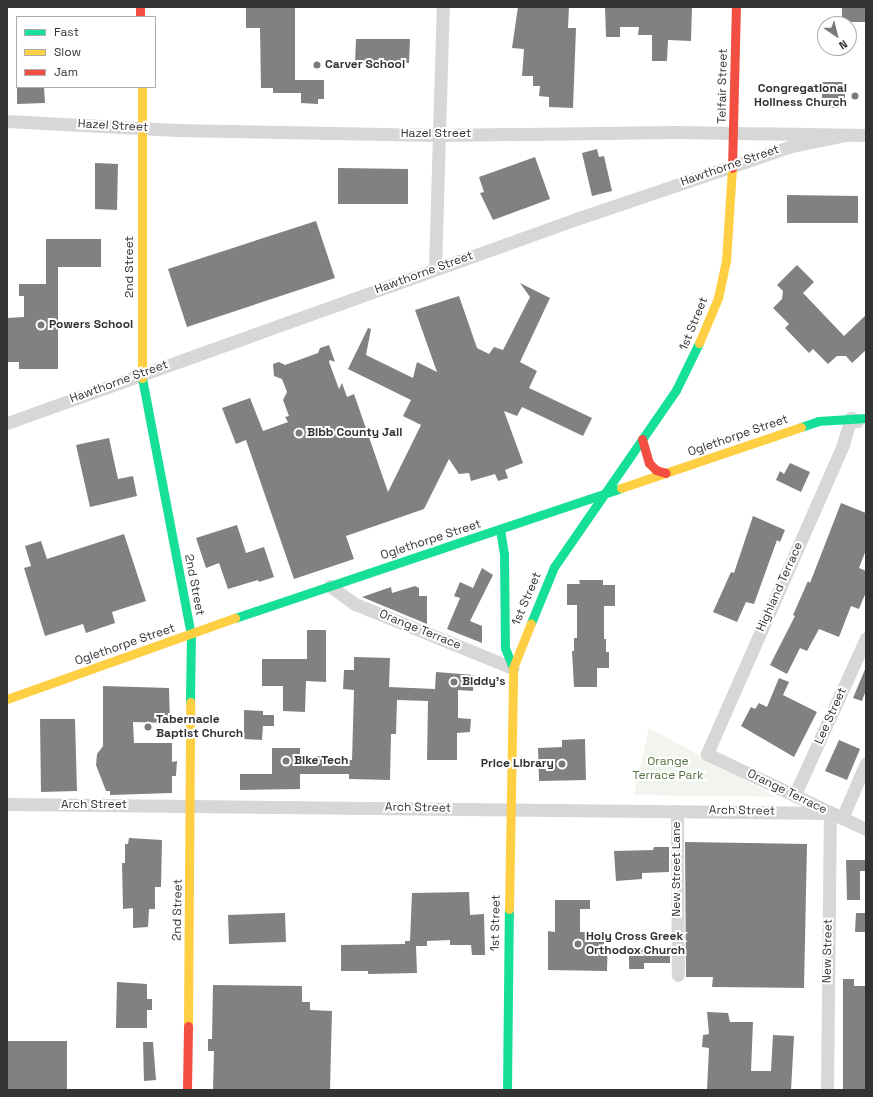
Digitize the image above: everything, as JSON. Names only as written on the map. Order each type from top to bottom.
[{"type":"street","points":[[435,269],[437,135],[443,7]]},
{"type":"street","name":"Telfair Street","points":[[733,165],[735,132],[736,7]]},
{"type":"street","name":"2nd Street","points":[[142,88],[141,373],[191,635],[191,807],[187,1090]]},
{"type":"street","name":"Hazel Street","points":[[7,121],[143,128],[437,135],[735,132],[866,136]]},
{"type":"street","name":"Hawthorne Street","points":[[7,423],[141,373],[733,165],[792,146],[845,135]]},
{"type":"street","name":"1st Street","points":[[507,1090],[509,809],[513,668],[554,567],[689,368],[718,298],[726,261],[733,165]]},
{"type":"street","points":[[851,418],[866,425]]},
{"type":"street","name":"Highland Terrace","points":[[707,754],[843,445],[851,418]]},
{"type":"street","name":"Oglethorpe Street","points":[[7,699],[330,586],[601,496],[818,421],[866,418]]},
{"type":"street","points":[[642,439],[649,463],[656,470],[666,473]]},
{"type":"street","points":[[500,529],[504,554],[505,648],[513,668]]},
{"type":"street","name":"Orange Terrace","points":[[330,586],[355,604],[513,668]]},
{"type":"street","name":"Lee Street","points":[[795,794],[866,638]]},
{"type":"street","name":"Orange Terrace","points":[[707,754],[795,794],[830,813],[866,829]]},
{"type":"street","points":[[842,818],[866,764]]},
{"type":"street","name":"Arch Street","points":[[7,804],[830,813]]},
{"type":"street","name":"New Street Lane","points":[[677,811],[678,975]]},
{"type":"street","name":"New Street","points":[[827,1090],[830,813]]},
{"type":"green space","name":"Orange Terrace Park","points":[[649,728],[776,797],[634,795]]},
{"type":"building","points":[[295,7],[295,80],[324,80],[324,99],[318,99],[318,104],[301,103],[301,93],[273,93],[273,88],[261,88],[260,28],[246,28],[246,8]]},
{"type":"building","points":[[518,7],[569,7],[568,28],[576,28],[573,108],[549,107],[549,97],[539,96],[540,86],[533,86],[533,76],[522,76],[524,49],[512,48]]},
{"type":"building","points":[[605,7],[692,7],[691,41],[668,40],[667,61],[652,61],[652,35],[638,35],[639,27],[620,27],[620,37],[606,37]]},
{"type":"building","points":[[842,7],[866,7],[866,22],[857,22],[857,16],[842,16]]},
{"type":"building","points":[[356,39],[410,39],[409,63],[355,63]]},
{"type":"building","points":[[822,82],[845,82],[845,108],[822,108]]},
{"type":"building","points":[[17,88],[44,88],[45,103],[17,104]]},
{"type":"building","points":[[597,149],[599,157],[604,156],[612,191],[592,196],[582,153]]},
{"type":"building","points":[[535,157],[550,199],[493,220],[480,193],[484,192],[479,177]]},
{"type":"building","points":[[95,163],[118,164],[117,210],[95,209]]},
{"type":"building","points":[[338,168],[408,169],[408,204],[338,204]]},
{"type":"building","points":[[787,195],[858,196],[858,223],[787,223]]},
{"type":"building","points":[[316,221],[335,278],[187,327],[168,269]]},
{"type":"building","points":[[46,239],[101,239],[101,267],[58,267],[58,369],[19,369],[19,362],[7,362],[7,318],[24,317],[24,296],[19,296],[19,284],[46,284]]},
{"type":"building","points":[[797,265],[814,282],[803,293],[844,336],[866,315],[866,350],[852,363],[846,356],[837,356],[828,364],[813,349],[809,353],[785,328],[789,324],[773,308],[782,299],[783,291],[777,285]]},
{"type":"building","name":"Bibb County Jail","points":[[520,283],[550,298],[520,362],[537,371],[529,388],[592,418],[583,436],[522,407],[517,416],[504,411],[523,463],[505,470],[508,478],[498,481],[495,474],[471,481],[469,473],[459,474],[449,459],[424,509],[346,536],[354,559],[294,579],[246,440],[236,444],[222,408],[250,398],[263,431],[288,422],[285,417],[289,416],[283,400],[287,392],[282,379],[274,376],[273,364],[279,362],[285,365],[318,353],[320,348],[329,345],[335,362],[330,360],[329,362],[339,389],[342,383],[347,397],[354,394],[388,492],[421,425],[403,416],[411,400],[348,369],[368,328],[371,329],[366,355],[413,378],[417,362],[437,372],[415,310],[459,296],[477,348],[489,354],[494,347],[503,350],[530,297]]},
{"type":"building","points":[[109,438],[118,479],[133,476],[137,496],[90,507],[76,445]]},
{"type":"building","points":[[790,463],[810,472],[801,492],[776,480],[780,471],[784,474]]},
{"type":"building","points":[[841,503],[866,513],[866,550],[859,568],[866,571],[866,592],[859,609],[851,606],[839,637],[819,629],[807,651],[800,648],[787,674],[770,665],[795,616],[793,615],[808,581],[810,583]]},
{"type":"building","points":[[753,516],[785,530],[780,542],[777,540],[754,604],[746,602],[737,622],[713,612],[731,572],[734,573]]},
{"type":"building","points":[[237,525],[246,553],[264,547],[274,577],[228,589],[219,563],[206,568],[196,538]]},
{"type":"building","points":[[124,534],[146,601],[112,612],[115,623],[86,633],[83,624],[45,636],[24,568],[31,566],[25,546],[41,541],[47,559]]},
{"type":"building","points":[[482,568],[493,575],[470,621],[482,626],[482,643],[447,629],[460,598],[454,596],[460,582],[473,588]]},
{"type":"building","points":[[579,580],[603,580],[603,585],[615,585],[615,606],[604,606],[604,639],[606,639],[606,652],[609,652],[609,668],[597,668],[597,687],[574,687],[572,651],[574,651],[574,638],[577,638],[577,605],[567,605],[567,584],[580,584]]},
{"type":"building","points":[[415,586],[419,588],[419,596],[427,596],[427,624],[362,597],[391,587],[392,593]]},
{"type":"building","points":[[307,630],[326,630],[326,682],[306,681],[305,712],[283,711],[283,686],[262,686],[262,659],[307,659]]},
{"type":"building","points":[[354,657],[390,658],[389,687],[435,689],[436,672],[474,675],[473,691],[458,690],[458,718],[471,719],[470,732],[457,733],[457,760],[427,760],[428,701],[397,700],[396,734],[391,734],[390,780],[349,779],[349,774],[300,774],[300,789],[240,790],[240,774],[272,774],[272,748],[300,748],[300,756],[332,756],[332,760],[352,760],[354,690],[343,689],[344,670],[354,670]]},
{"type":"building","points":[[866,667],[866,690],[862,701],[853,698]]},
{"type":"building","points":[[779,678],[789,682],[783,695],[817,712],[794,757],[741,726],[751,707],[755,709],[759,703],[767,707]]},
{"type":"building","points":[[103,686],[169,688],[170,723],[133,722],[134,743],[172,743],[172,762],[177,761],[176,776],[172,776],[172,793],[110,795],[110,791],[106,791],[96,765],[97,754],[103,746]]},
{"type":"building","points":[[244,710],[263,711],[263,715],[274,715],[274,726],[263,726],[262,740],[244,739]]},
{"type":"building","points":[[40,719],[75,719],[77,791],[41,792]]},
{"type":"building","name":"Price Library","points":[[585,739],[586,780],[539,781],[538,748],[562,747],[562,740]]},
{"type":"building","points":[[839,740],[860,749],[847,780],[825,771]]},
{"type":"building","points":[[129,838],[162,840],[161,887],[155,887],[155,909],[149,909],[148,927],[133,928],[133,908],[123,909],[122,863],[125,863],[125,844],[128,844]]},
{"type":"building","points":[[685,842],[807,844],[804,988],[712,987],[713,977],[686,977]]},
{"type":"building","points":[[654,847],[669,847],[669,872],[642,873],[642,879],[616,881],[614,851],[653,850]]},
{"type":"building","points":[[846,860],[866,860],[866,871],[860,871],[860,900],[847,900]]},
{"type":"building","points":[[469,892],[470,915],[484,914],[485,955],[472,955],[471,945],[450,945],[450,940],[427,941],[427,946],[416,946],[417,973],[368,974],[368,971],[341,971],[341,945],[405,944],[405,941],[410,941],[412,893]]},
{"type":"building","points":[[555,900],[590,900],[590,909],[580,909],[580,932],[608,933],[607,971],[548,970],[548,931],[555,932]]},
{"type":"building","points":[[285,913],[286,942],[229,944],[228,915]]},
{"type":"building","points":[[856,913],[866,913],[866,932],[855,932]]},
{"type":"building","points":[[629,948],[670,949],[670,963],[644,963],[644,969],[629,969]]},
{"type":"building","points":[[843,979],[854,979],[854,986],[866,986],[866,1090],[843,1090]]},
{"type":"building","points":[[117,982],[147,984],[147,999],[152,999],[152,1010],[147,1010],[147,1028],[116,1028]]},
{"type":"building","points":[[213,985],[302,986],[302,1002],[310,1002],[310,1010],[332,1011],[330,1090],[213,1090],[214,1051],[208,1051],[208,1039],[212,1039]]},
{"type":"building","points":[[707,1012],[728,1013],[730,1022],[753,1022],[751,1071],[771,1071],[773,1035],[794,1036],[791,1090],[707,1090],[709,1048],[702,1047],[703,1035],[709,1034]]},
{"type":"building","points":[[7,1041],[67,1041],[67,1090],[7,1090]]},
{"type":"building","points":[[143,1042],[153,1042],[156,1080],[144,1081]]},
{"type":"traffic: fast","points":[[531,623],[554,567],[676,390],[699,343]]},
{"type":"traffic: fast","points":[[142,378],[191,635],[190,702]]},
{"type":"traffic: fast","points":[[801,427],[818,421],[866,418]]},
{"type":"traffic: fast","points":[[235,618],[621,488]]},
{"type":"traffic: fast","points":[[500,529],[504,554],[505,648],[513,668]]},
{"type":"traffic: fast","points":[[507,1090],[509,909]]},
{"type":"traffic: slow","points":[[142,88],[142,378]]},
{"type":"traffic: slow","points":[[699,343],[718,298],[726,261],[732,168]]},
{"type":"traffic: slow","points":[[621,488],[801,427]]},
{"type":"traffic: slow","points":[[7,699],[235,618]]},
{"type":"traffic: slow","points":[[509,909],[513,668],[531,623]]},
{"type":"traffic: slow","points":[[188,1026],[190,702]]},
{"type":"traffic: jam","points":[[140,7],[140,16]]},
{"type":"traffic: jam","points":[[732,168],[736,7]]},
{"type":"traffic: jam","points":[[642,439],[649,463],[656,470],[666,473]]},
{"type":"traffic: jam","points":[[187,1090],[188,1026]]},
{"type":"place","name":"Carver School","points":[[317,65]]},
{"type":"place","name":"Congregational Holiness Church","points":[[855,96]]},
{"type":"place","name":"Powers School","points":[[41,325]]},
{"type":"place","name":"Bibb County Jail","points":[[299,433]]},
{"type":"place","name":"Biddy's","points":[[454,682]]},
{"type":"place","name":"Tabernacle Baptist Church","points":[[148,727]]},
{"type":"place","name":"Bike Tech","points":[[286,761]]},
{"type":"place","name":"Price Library","points":[[562,764]]},
{"type":"place","name":"Holy Cross Greek Orthodox Church","points":[[578,944]]}]
